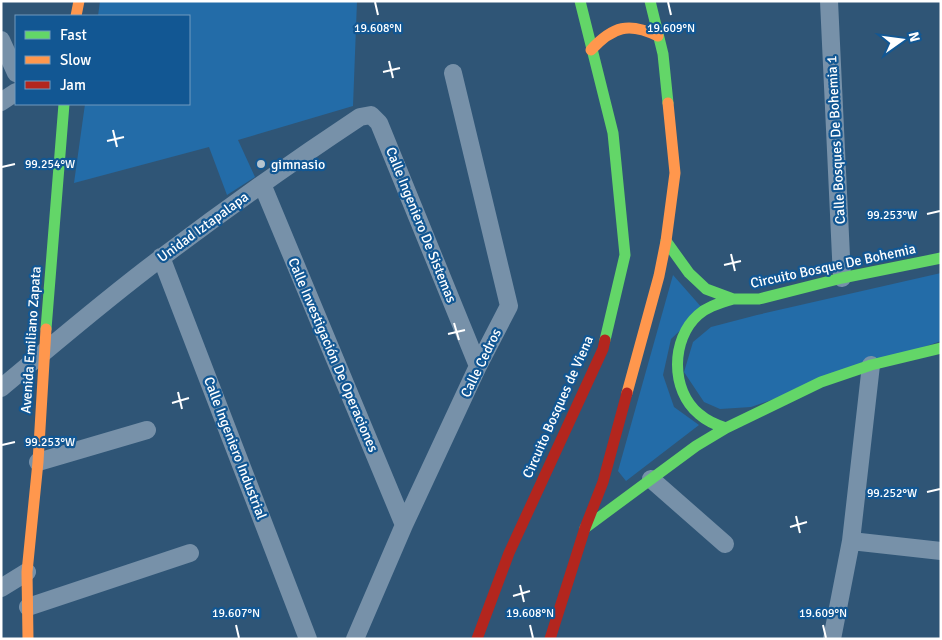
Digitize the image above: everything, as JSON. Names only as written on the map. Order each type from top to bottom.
[{"type":"street","points":[[76,15],[79,1]]},
{"type":"street","name":"Circuito Bosques de Viena","points":[[477,639],[509,553],[603,349],[626,255],[613,133],[580,1]]},
{"type":"street","points":[[550,639],[585,528],[603,482],[659,276],[666,241],[675,173],[663,54],[650,1]]},
{"type":"street","name":"Calle Bosques De Bohemia 1","points":[[830,1],[842,278]]},
{"type":"street","points":[[591,50],[601,38],[614,30],[629,26],[644,28],[658,36]]},
{"type":"street","points":[[1,40],[15,71]]},
{"type":"street","name":"Calle Cedros","points":[[354,639],[404,525],[478,366],[509,306],[453,73]]},
{"type":"street","points":[[1,102],[15,93]]},
{"type":"street","name":"Avenida Emiliano Zapata","points":[[28,639],[27,572],[38,462],[44,352],[64,105]]},
{"type":"street","name":"Calle Ingeniero De Sistemas","points":[[371,115],[379,122],[478,366]]},
{"type":"street","name":"Unidad Iztapalapa","points":[[1,388],[161,257],[262,184],[360,117],[371,115]]},
{"type":"street","name":"Calle Investigación De Operaciones","points":[[262,184],[404,525]]},
{"type":"street","name":"Circuito Bosque De Bohemia","points":[[666,241],[689,273],[706,289],[733,299],[759,299],[842,278],[941,258]]},
{"type":"street","name":"Calle Ingeniero Industrial","points":[[161,257],[308,639]]},
{"type":"street","points":[[726,428],[710,423],[694,410],[682,393],[677,373],[677,352],[684,333],[696,317],[713,305],[733,299]]},
{"type":"street","points":[[585,528],[696,446],[726,428],[821,382],[872,365],[941,348]]},
{"type":"street","points":[[832,639],[851,540],[872,365]]},
{"type":"street","points":[[38,462],[147,430]]},
{"type":"street","points":[[650,479],[725,544]]},
{"type":"street","points":[[851,540],[941,551]]},
{"type":"street","points":[[28,607],[190,553]]},
{"type":"street","points":[[1,588],[27,572]]},
{"type":"shaded area","points":[[100,1],[357,1],[353,106],[238,140],[255,177],[227,195],[209,147],[74,183],[85,105],[190,105],[190,15],[98,15]]},
{"type":"shaded area","points":[[941,273],[941,341],[751,407],[720,409],[704,402],[684,372],[693,342],[711,327]]},
{"type":"shaded area","points":[[673,275],[703,309],[671,339],[663,375],[674,407],[699,425],[626,481],[618,471]]},
{"type":"traffic: fast","points":[[580,1],[613,133],[625,255],[605,340]]},
{"type":"traffic: fast","points":[[650,1],[663,54],[668,103]]},
{"type":"traffic: fast","points":[[46,329],[64,105]]},
{"type":"traffic: fast","points":[[666,241],[689,273],[706,289],[733,299],[759,299],[842,278],[941,258]]},
{"type":"traffic: fast","points":[[726,428],[705,419],[690,404],[683,392],[677,364],[683,337],[689,325],[706,309],[733,299]]},
{"type":"traffic: fast","points":[[585,528],[696,446],[726,428],[821,382],[871,365],[941,348]]},
{"type":"traffic: slow","points":[[76,15],[79,1]]},
{"type":"traffic: slow","points":[[591,50],[614,31],[622,29],[638,29],[658,36]]},
{"type":"traffic: slow","points":[[627,393],[659,276],[666,241],[675,173],[668,103]]},
{"type":"traffic: slow","points":[[28,639],[27,572],[38,462],[46,329]]},
{"type":"traffic: jam","points":[[477,639],[509,553],[603,349],[605,340]]},
{"type":"traffic: jam","points":[[550,639],[585,528],[603,482],[627,393]]},
{"type":"place","name":"gimnasio","points":[[261,164]]}]
